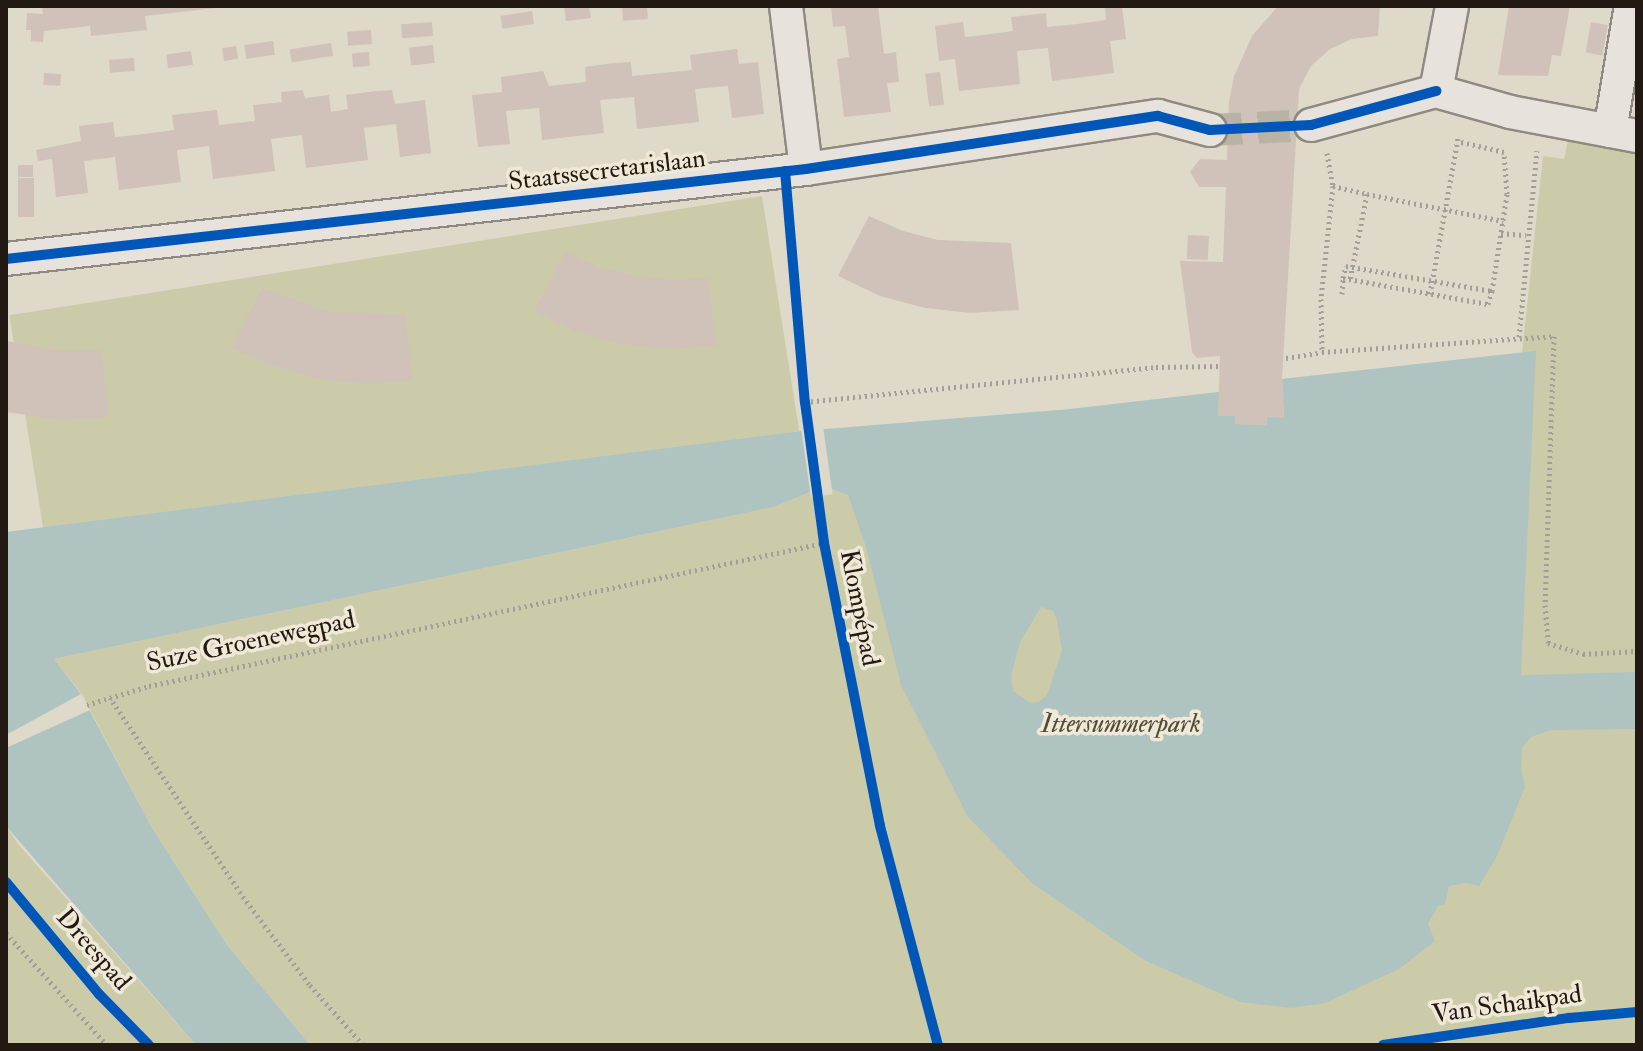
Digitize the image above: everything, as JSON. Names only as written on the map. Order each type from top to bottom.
[{"type":"street","points":[[786,6],[806,169]]},
{"type":"street","points":[[1436,91],[1452,6]]},
{"type":"street","points":[[1311,125],[1436,91],[1541,118],[1623,134],[1631,6]]},
{"type":"street","name":"Staatssecretarislaan","points":[[6,259],[806,169],[1158,116],[1210,130]]},
{"type":"path","points":[[1519,337],[1526,235],[1541,118]]},
{"type":"path","points":[[1343,278],[1444,298],[1488,304],[1507,194],[1504,152],[1457,141],[1430,294]]},
{"type":"path","points":[[1322,352],[1321,299],[1333,186],[1503,221]]},
{"type":"path","points":[[1353,281],[1367,194]]},
{"type":"path","points":[[1501,233],[1526,235]]},
{"type":"path","points":[[1342,294],[1346,266],[1492,291]]},
{"type":"path","points":[[1367,284],[1371,271]]},
{"type":"path","points":[[1382,284],[1386,272]]},
{"type":"path","points":[[1394,287],[1398,275]]},
{"type":"path","points":[[1404,290],[1408,277]]},
{"type":"path","points":[[1418,293],[1421,281]]},
{"type":"path","points":[[1444,298],[1447,285]]},
{"type":"path","points":[[1458,299],[1461,287]]},
{"type":"path","points":[[1470,301],[1474,288]]},
{"type":"path","points":[[1479,301],[1483,289]]},
{"type":"path","points":[[1286,358],[1322,352],[1554,336],[1545,605],[1548,643],[1583,654],[1637,651]]},
{"type":"path","points":[[804,387],[806,406],[1156,367],[1220,366]]},
{"type":"path","points":[[110,698],[244,898],[309,984],[363,1045]]},
{"type":"path","points":[[74,711],[87,705]]},
{"type":"path","points":[[6,933],[107,1045]]},
{"type":"green space","name":"Ittersummerpark","points":[[1568,140],[1637,152],[1637,1045],[310,1045],[227,945],[152,828],[82,694],[54,659],[774,507],[810,492],[1071,409],[1219,392],[1218,416],[1235,416],[1235,424],[1266,425],[1267,417],[1284,417],[1282,379],[1522,353],[1543,156],[1564,159]]},
{"type":"green space","points":[[762,196],[799,431],[47,550],[9,315]]},
{"type":"green space","points":[[6,826],[19,845],[196,1045],[6,1045]]},
{"type":"shaded area","points":[[1536,351],[1521,675],[1637,672],[1637,729],[1551,730],[1531,737],[1522,748],[1521,768],[1525,787],[1497,856],[1479,886],[1466,883],[1449,886],[1445,904],[1438,906],[1428,924],[1435,941],[1399,969],[1325,1003],[1291,1008],[1240,1002],[1146,961],[1033,884],[968,817],[901,685],[866,547],[848,495],[832,489],[810,492],[774,507],[54,659],[81,694],[152,828],[227,945],[310,1045],[196,1045],[6,826],[6,532],[801,431],[1071,409],[1219,392],[1218,416],[1235,416],[1235,424],[1266,425],[1267,417],[1284,417],[1282,379]],"holes":[[[1041,607],[1053,611],[1062,651],[1047,695],[1039,702],[1031,703],[1013,691],[1011,676],[1020,642]]]},
{"type":"pier","points":[[823,426],[833,494],[811,497],[801,429]]},
{"type":"pier","points":[[81,694],[90,710],[6,748],[6,735]]},
{"type":"building","points":[[42,6],[216,8],[145,16],[147,30],[91,36],[90,26],[44,31],[43,42],[31,41],[31,30],[26,30],[27,13],[43,14]]},
{"type":"building","points":[[589,6],[591,18],[566,21],[564,7]]},
{"type":"building","points":[[647,6],[648,19],[623,21],[622,8]]},
{"type":"building","points":[[831,6],[878,6],[884,54],[896,52],[899,82],[887,83],[891,112],[844,117],[837,59],[849,57],[845,26],[833,27]]},
{"type":"building","points":[[1105,6],[1122,6],[1126,39],[1110,41],[1114,73],[1052,81],[1048,48],[1017,51],[1020,84],[959,91],[955,59],[939,61],[935,26],[963,22],[965,37],[983,35],[1013,31],[1011,17],[1046,13],[1047,27],[1077,24],[1106,20]]},
{"type":"building","points":[[1278,6],[1380,6],[1378,36],[1352,39],[1330,49],[1311,66],[1299,89],[1282,379],[1284,418],[1267,417],[1266,425],[1235,424],[1235,416],[1218,416],[1220,356],[1197,358],[1192,352],[1180,261],[1223,262],[1226,187],[1199,187],[1190,172],[1200,159],[1227,160],[1229,102],[1234,76],[1252,36]]},
{"type":"building","points":[[1509,6],[1570,6],[1561,56],[1552,55],[1548,76],[1498,75]]},
{"type":"building","points":[[532,11],[534,24],[502,29],[500,16]]},
{"type":"building","points":[[432,22],[433,36],[402,38],[401,24]]},
{"type":"building","points":[[1591,22],[1608,25],[1602,55],[1586,53]]},
{"type":"building","points":[[371,30],[372,44],[348,46],[347,32]]},
{"type":"building","points":[[273,41],[275,55],[246,59],[244,45]]},
{"type":"building","points":[[331,43],[333,56],[292,62],[290,50]]},
{"type":"building","points":[[433,45],[435,63],[411,65],[409,48]]},
{"type":"building","points":[[236,46],[238,59],[224,61],[222,48]]},
{"type":"building","points":[[737,49],[739,64],[758,62],[764,114],[732,118],[728,86],[695,89],[699,122],[637,129],[634,97],[600,100],[604,133],[542,140],[539,108],[506,111],[510,144],[478,147],[472,95],[502,92],[501,77],[543,71],[549,86],[586,82],[585,67],[613,63],[631,62],[632,76],[692,70],[690,55]]},
{"type":"building","points":[[191,51],[193,65],[168,68],[166,54]]},
{"type":"building","points":[[369,52],[370,66],[353,67],[352,53]]},
{"type":"building","points":[[134,58],[135,71],[110,73],[109,60]]},
{"type":"building","points":[[940,72],[944,105],[929,107],[925,74]]},
{"type":"building","points":[[44,73],[61,74],[60,86],[43,85]]},
{"type":"building","points":[[303,90],[305,98],[329,95],[331,112],[348,109],[346,95],[376,91],[392,90],[395,104],[425,100],[431,153],[400,157],[396,124],[364,128],[368,160],[306,168],[302,135],[271,139],[275,171],[213,179],[209,146],[177,150],[181,182],[119,190],[115,157],[84,161],[88,193],[56,197],[52,159],[38,161],[36,150],[81,141],[79,126],[113,122],[115,137],[144,134],[174,130],[172,115],[217,110],[219,125],[255,121],[253,105],[282,102],[281,92]]},
{"type":"building","points":[[18,165],[33,165],[33,177],[18,177]]},
{"type":"building","points":[[18,178],[34,178],[34,217],[18,217]]},
{"type":"building","points":[[869,216],[903,231],[938,240],[1011,243],[1019,310],[971,313],[925,308],[880,296],[838,276]]},
{"type":"building","points":[[1188,235],[1209,236],[1208,260],[1187,259]]},
{"type":"building","points":[[565,252],[600,267],[635,276],[671,280],[708,278],[716,346],[668,349],[622,344],[577,332],[534,312]]},
{"type":"building","points":[[262,288],[331,312],[405,314],[413,381],[365,384],[319,379],[273,366],[231,348]]},
{"type":"building","points":[[6,341],[64,351],[101,350],[109,417],[62,420],[6,412]]},
{"type":"tunnel","points":[[1210,130],[1311,125]]},
{"type":"cycle path","points":[[6,259],[806,169],[1158,116],[1210,130],[1311,125],[1436,91]]},
{"type":"cycle path","name":"Klompépad","points":[[785,171],[805,402],[824,543],[880,826],[938,1045]]},
{"type":"cycle path","name":"Dreespad","points":[[6,882],[99,994],[149,1045]]},
{"type":"cycle path","name":"Van Schaikpad","points":[[1383,1045],[1569,1018],[1637,1012]]}]
